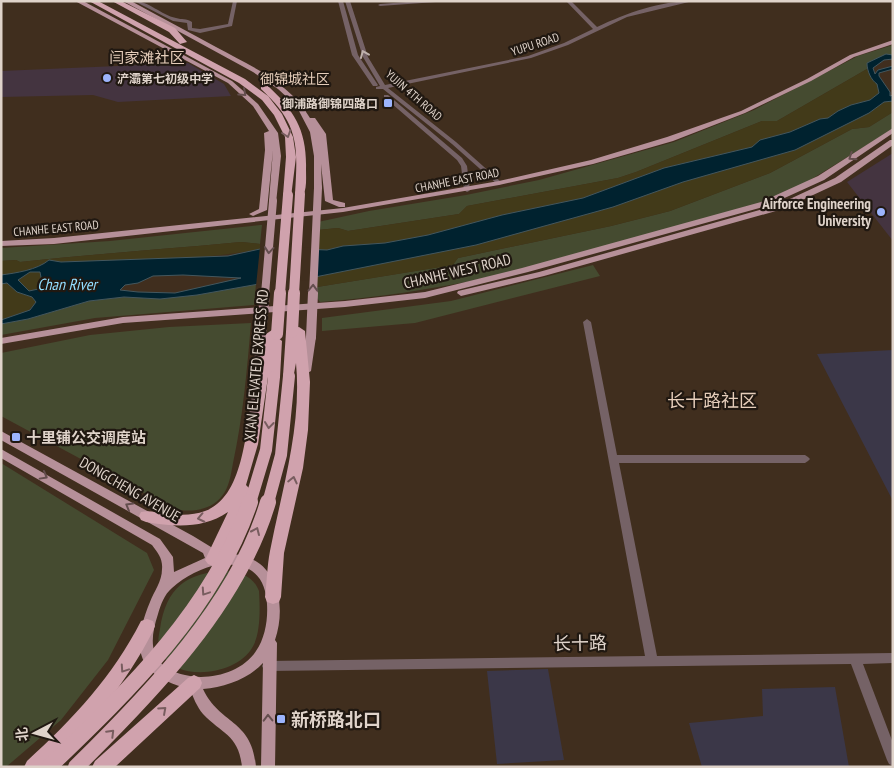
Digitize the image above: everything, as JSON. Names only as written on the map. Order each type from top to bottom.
[{"type":"highway","points":[[86,1],[137,28],[148,31]]},
{"type":"highway","name":"XI'AN ELEVATED EXPRESS RD","points":[[49,767],[141,674],[183,623],[220,569],[242,524],[260,474],[270,421],[274,377],[274,334],[280,292],[291,164],[290,142],[282,122],[274,108],[255,90],[242,81],[92,1]]},
{"type":"highway","name":"XI'AN ELEVATED EXPRESS RD","points":[[76,767],[138,704],[178,658],[206,620],[241,564],[262,518],[275,479],[283,441],[295,332],[293,297],[302,150],[297,128],[277,98],[258,82],[107,1]]},
{"type":"highway","points":[[115,1],[172,30],[183,42]]},
{"type":"highway","points":[[273,597],[277,553],[299,448],[304,382],[295,332]]},
{"type":"highway","points":[[213,560],[230,526],[244,490],[253,456],[259,387],[274,334]]},
{"type":"highway","points":[[146,516],[166,520],[188,520],[212,515],[223,509],[233,498],[237,488],[256,423]]},
{"type":"highway","points":[[33,767],[68,736],[108,691],[130,660],[147,626]]},
{"type":"highway","points":[[101,767],[194,683]]},
{"type":"main road","points":[[78,1],[230,82],[256,105],[274,133],[277,156],[258,359],[259,387]]},
{"type":"main road","points":[[126,1],[271,79],[288,93],[311,125],[318,161],[318,188],[311,337],[304,382]]},
{"type":"main road","name":"CHANHE EAST ROAD","points":[[1,244],[54,241],[262,220],[373,206],[593,162],[670,139],[742,112],[809,80],[852,56],[893,41]]},
{"type":"main road","points":[[170,42],[196,63]]},
{"type":"main road","points":[[253,214],[263,210],[269,150],[267,128],[256,105]]},
{"type":"main road","points":[[301,109],[311,116],[322,134],[329,201],[342,205]]},
{"type":"main road","name":"CHANHE WEST ROAD","points":[[1,341],[77,326],[123,320],[354,304],[424,295],[525,270],[764,204],[821,178],[893,130]]},
{"type":"main road","name":"CHANHE WEST ROAD","points":[[1,346],[79,331],[129,324],[334,311],[439,298],[541,274],[780,207],[838,180],[893,142]]},
{"type":"main road","name":"CHANHE EAST ROAD","points":[[1,238],[342,205],[467,188]]},
{"type":"main road","name":"DONGCHENG AVENUE","points":[[1,435],[207,550],[213,560]]},
{"type":"main road","points":[[1,452],[156,542],[166,553],[170,562],[168,577],[147,626],[144,645],[146,655],[152,664],[170,676],[194,683],[222,679],[248,668],[259,658],[270,634]]},
{"type":"main road","points":[[163,590],[194,568],[213,560],[246,562],[258,567],[270,581],[273,597],[268,666],[268,767]]},
{"type":"main road","points":[[194,683],[208,708],[232,729],[245,744],[248,750],[249,767]]},
{"type":"street","points":[[136,1],[175,20],[185,20],[189,22],[190,29],[200,31],[230,25],[235,1]]},
{"type":"street","name":"YUJIN 4TH ROAD","points":[[340,1],[355,55],[364,70],[381,88],[460,159],[464,166],[467,188]]},
{"type":"street","name":"YUJIN 4TH ROAD","points":[[347,1],[364,55],[381,88],[454,143],[497,182]]},
{"type":"street","points":[[380,4],[448,1]]},
{"type":"street","points":[[568,1],[596,29]]},
{"type":"street","name":"YUPU ROAD","points":[[381,88],[486,68],[529,57],[566,44],[596,29],[640,12],[692,1]]},
{"type":"street","points":[[587,322],[652,660]]},
{"type":"street","points":[[614,459],[806,459]]},
{"type":"street","points":[[854,658],[893,760]]},
{"type":"street","name":"长十路","points":[[268,666],[893,658]]},
{"type":"shaded area","name":"浐灞第七初级中学","points":[[188,63],[224,84],[231,96],[118,102],[93,95],[1,97],[1,71]]},
{"type":"shaded area","name":"Airforce Engineering University","points":[[893,153],[893,241],[847,182]]},
{"type":"shaded area","points":[[893,350],[893,501],[817,354]]},
{"type":"shaded area","points":[[548,669],[564,760],[497,764],[487,671]]},
{"type":"shaded area","points":[[835,687],[849,767],[702,767],[689,723],[763,716],[762,689]]},
{"type":"green space","points":[[893,45],[893,55],[867,63],[867,69],[777,121],[762,121],[618,178],[467,206],[459,214],[348,231],[338,228],[318,230],[318,222],[539,180],[674,142],[754,110],[858,56]]},
{"type":"green space","points":[[893,112],[893,129],[802,185],[761,205],[487,278],[362,298],[320,302],[317,298],[317,287],[452,265],[458,258],[611,226],[670,211],[770,173],[852,129],[869,127]]},
{"type":"green space","points":[[262,225],[260,244],[241,242],[20,262],[16,260],[1,261],[1,248],[110,241]]},
{"type":"green space","points":[[593,265],[600,276],[415,323],[322,331],[322,318],[451,301]]},
{"type":"green space","points":[[256,284],[254,305],[95,318],[1,335],[1,324],[28,319],[89,301],[124,297],[160,299]]},
{"type":"green space","points":[[251,323],[242,411],[230,476],[222,496],[205,508],[191,511],[170,507],[1,416],[1,353],[90,335],[169,327]]},
{"type":"green space","points":[[1,463],[147,553],[154,570],[108,660],[61,720],[6,767],[1,767]]},
{"type":"green space","points":[[227,571],[246,576],[254,582],[259,591],[260,612],[257,635],[252,648],[245,657],[234,664],[208,672],[194,672],[170,664],[160,652],[158,639],[163,615],[173,593],[189,579],[213,572]]},
{"type":"sand","points":[[867,69],[877,84],[879,94],[870,100],[838,111],[828,118],[820,119],[790,132],[760,140],[752,147],[664,168],[583,198],[502,215],[428,235],[385,243],[318,250],[318,230],[338,228],[348,231],[459,214],[467,206],[618,178],[762,121],[777,121]]},
{"type":"sand","points":[[893,101],[893,112],[869,127],[852,129],[770,173],[670,211],[611,226],[458,258],[453,265],[317,287],[317,276],[476,245],[613,207],[683,182],[795,150],[869,113],[884,102]]},
{"type":"sand","points":[[241,242],[260,244],[260,249],[186,258],[61,262],[49,260],[32,269],[1,275],[1,261],[16,260],[20,262]]},
{"type":"sand","points":[[30,272],[40,272],[44,288],[29,291],[18,280]]},
{"type":"sand","points":[[7,283],[17,292],[32,297],[36,302],[29,310],[1,320],[1,284]]},
{"type":"water","name":"Chan River","points":[[886,54],[893,55],[893,59],[884,60],[873,68],[875,74],[878,70],[893,66],[893,69],[879,73],[879,76],[890,92],[890,96],[893,95],[893,101],[884,102],[869,113],[795,150],[683,182],[613,207],[476,245],[305,279],[270,282],[197,295],[160,299],[124,297],[89,301],[28,319],[1,324],[1,320],[30,310],[36,302],[32,297],[17,292],[7,283],[1,284],[1,275],[32,269],[49,260],[61,262],[228,256],[260,249],[279,248],[327,250],[343,246],[385,243],[428,235],[502,215],[583,198],[664,168],[752,147],[760,140],[790,132],[820,119],[828,118],[851,105],[870,100],[879,93],[867,63]],"holes":[[[30,272],[40,272],[43,288],[29,291],[18,280]],[[183,275],[241,278],[175,293],[120,290],[125,285],[138,283],[153,276]]]},
{"type":"pier","points":[[260,247],[318,248],[317,279],[256,286]]},
{"type":"place","name":"浐灞第七初级中学","points":[[107,78]]},
{"type":"place","name":"御浦路御锦四路口","points":[[388,103]]},
{"type":"place","name":"Airforce Engineering University","points":[[881,212]]},
{"type":"place","name":"十里铺公交调度站","points":[[16,437]]},
{"type":"place","name":"新桥路北口","points":[[281,719]]},
{"type":"district","name":"闫家滩社区","points":[[147,57]]},
{"type":"district","name":"御锦城社区","points":[[295,79]]},
{"type":"district","name":"长十路社区","points":[[712,400]]}]
